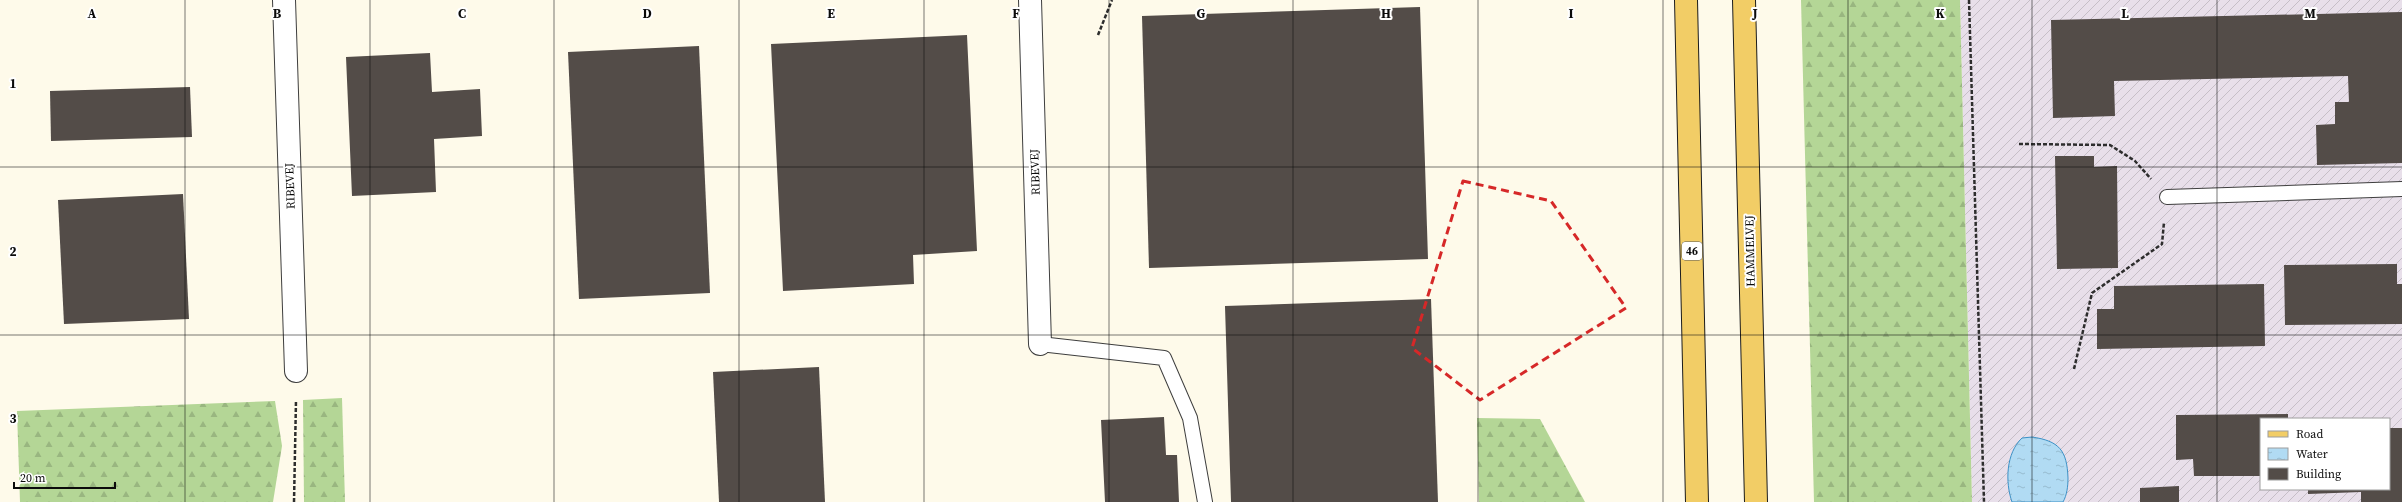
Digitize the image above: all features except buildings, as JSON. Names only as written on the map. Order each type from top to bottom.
[{"type":"main road","name":"46","points":[[1686,0],[1697,502]]},
{"type":"main road","name":"HAMMELVEJ","points":[[1744,0],[1756,502]]},
{"type":"street","name":"RIBEVEJ","points":[[284,0],[296,371]]},
{"type":"street","name":"RIBEVEJ","points":[[1030,0],[1040,344]]},
{"type":"lane","points":[[2167,197],[2402,189]]},
{"type":"lane","points":[[1040,344],[1164,358],[1190,418],[1205,502]]},
{"type":"path","points":[[1098,34],[1112,0]]},
{"type":"path","points":[[1970,0],[1984,502]]},
{"type":"path","points":[[2019,144],[2110,145],[2134,161],[2167,197],[2162,244],[2092,293],[2074,369]]},
{"type":"path","points":[[294,502],[296,371]]},
{"type":"highlighted area","points":[[1463,181],[1551,201],[1626,308],[1480,400],[1412,348]]},
{"type":"shaded area","points":[[1960,0],[2402,0],[2402,502],[1972,502]]},
{"type":"green space","points":[[1801,0],[1960,0],[1972,502],[1814,502]]},
{"type":"green space","points":[[342,398],[345,502],[304,502],[303,400]]},
{"type":"green space","points":[[275,401],[282,446],[273,502],[20,502],[17,411]]},
{"type":"green space","points":[[1477,418],[1540,419],[1585,502],[1479,502]]},
{"type":"water","points":[[2032,437],[2055,444],[2060,448],[2066,460],[2068,478],[2067,490],[2063,502],[2012,502],[2008,486],[2008,468],[2010,460],[2017,444],[2022,438]]}]
